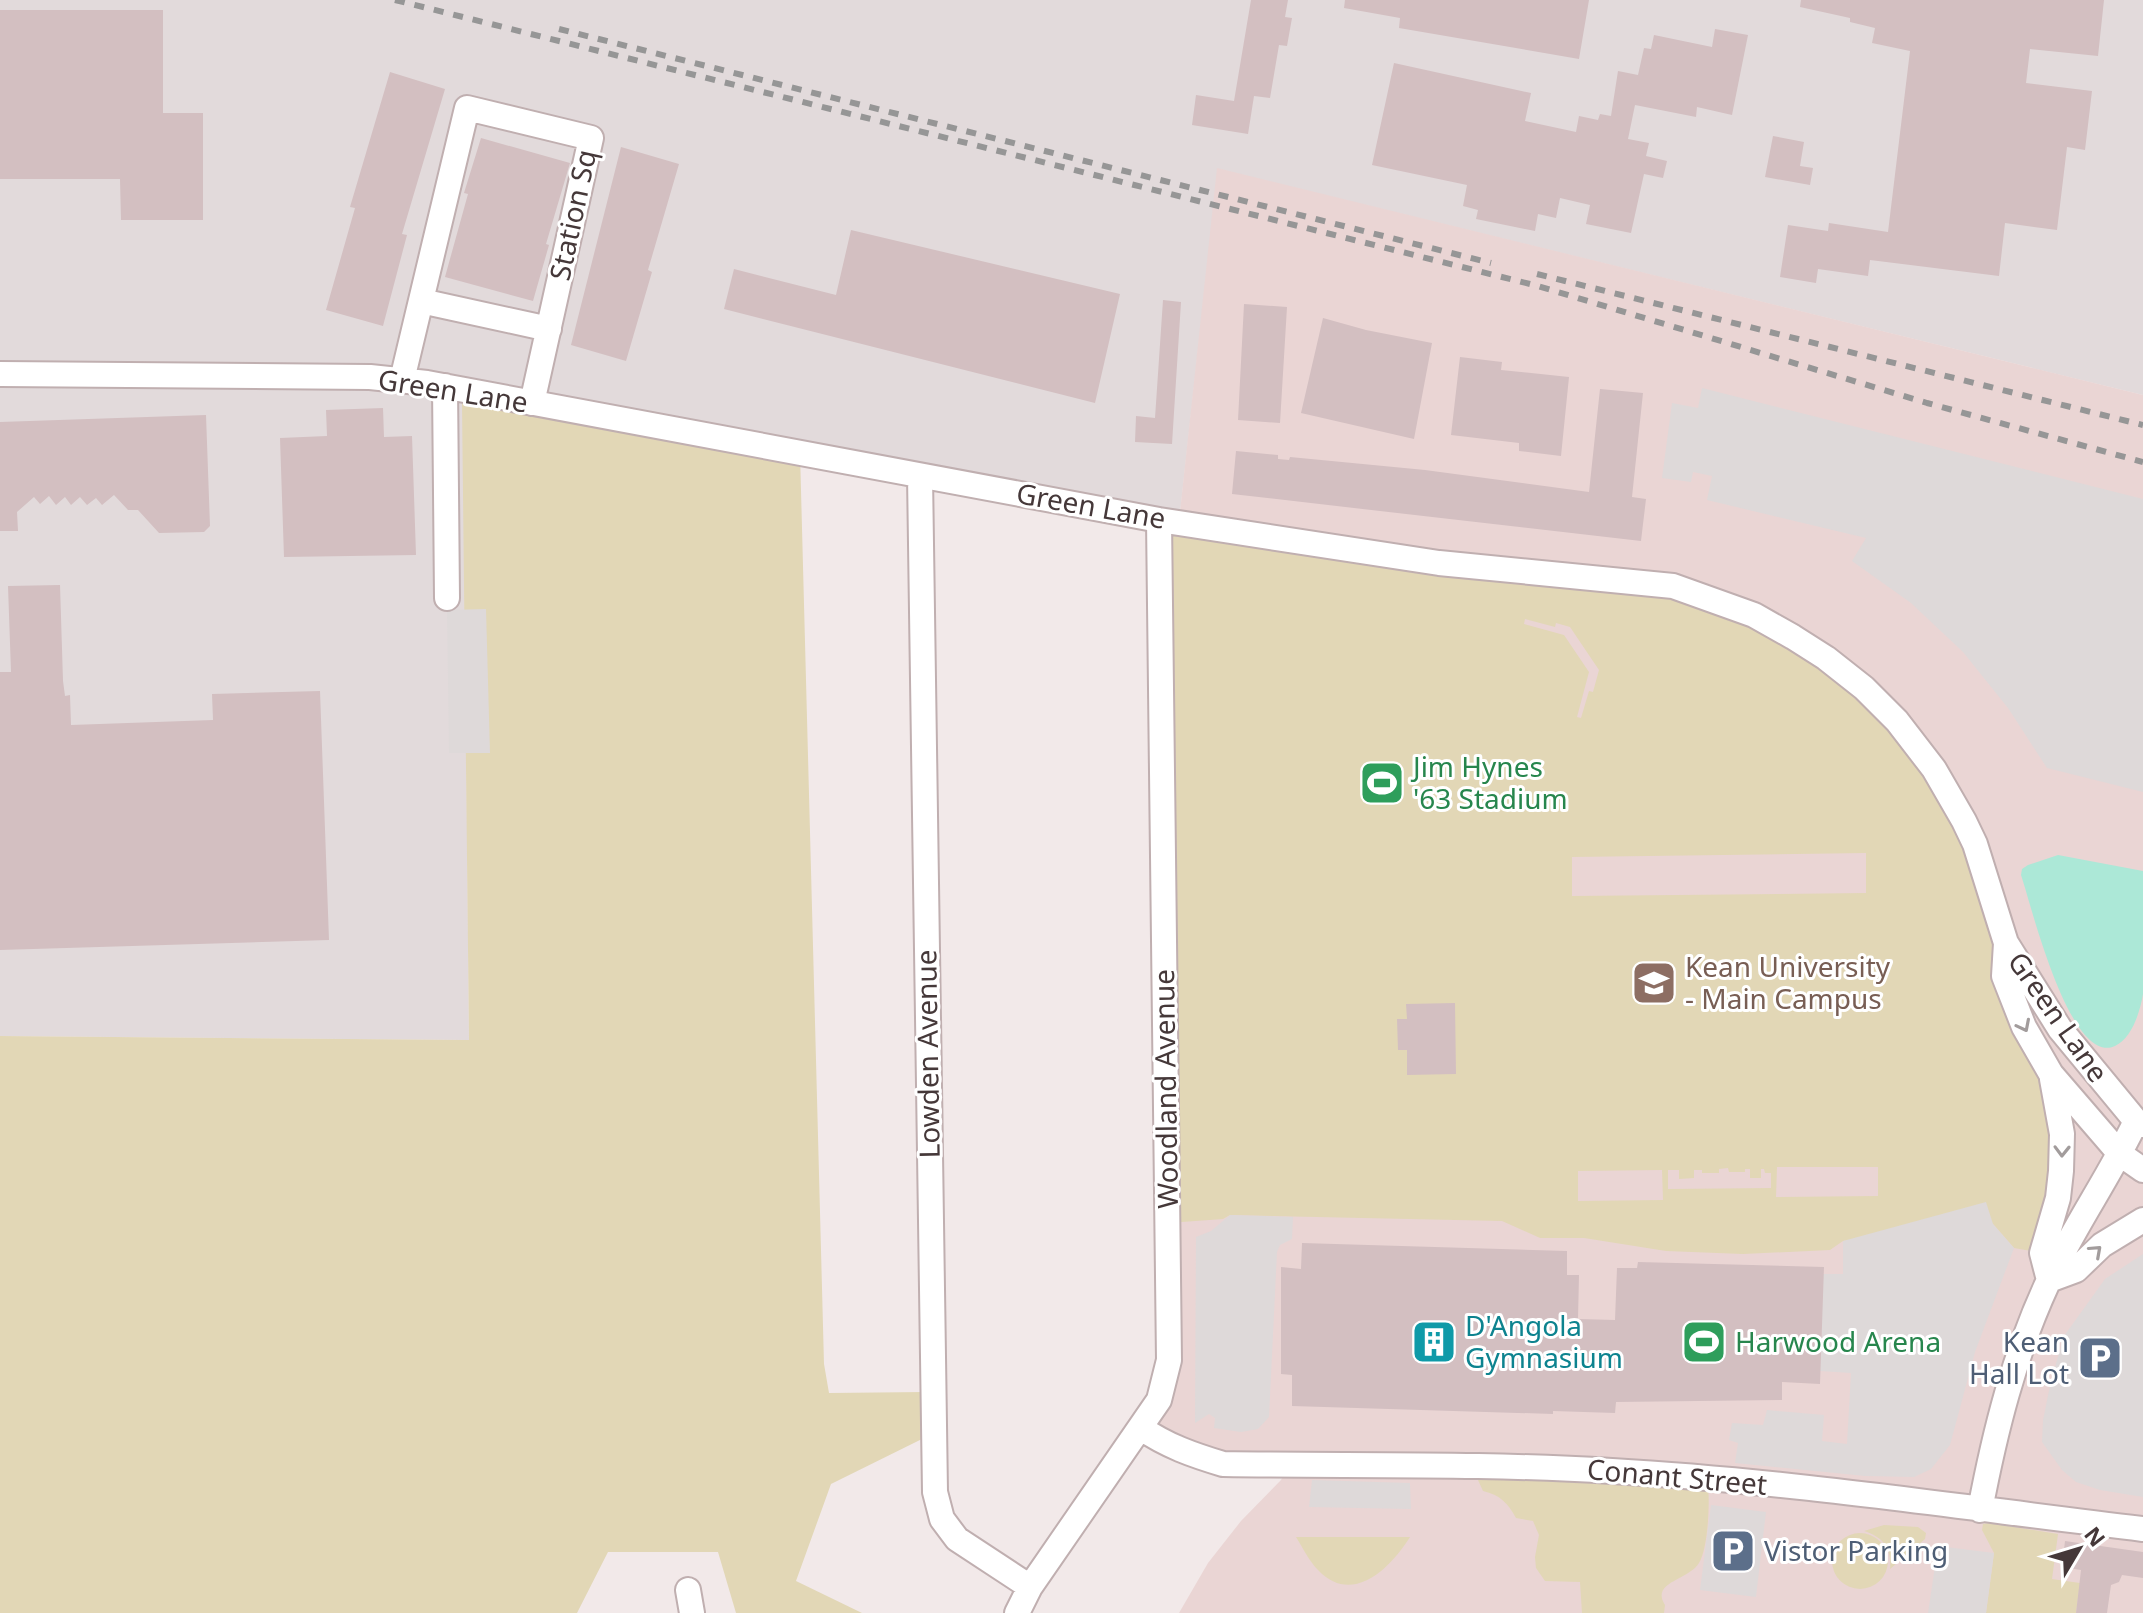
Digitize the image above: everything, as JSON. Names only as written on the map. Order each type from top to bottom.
[{"type":"street","name":"Station Sq","points":[[402,380],[467,108],[591,138],[532,403]]},
{"type":"street","points":[[421,301],[549,329]]},
{"type":"street","name":"Green Lane","points":[[0,374],[358,376],[402,380],[1159,520],[1439,563],[1673,586],[1754,615],[1826,658],[1864,688],[1914,742],[1946,789],[1975,844],[2006,943],[2060,1029],[2140,1123]]},
{"type":"street","points":[[445,386],[447,598]]},
{"type":"street","name":"Lowden Avenue","points":[[920,476],[935,1492],[942,1519],[957,1539],[1030,1587]]},
{"type":"street","name":"Woodland Avenue","points":[[1017,1613],[1030,1587],[1159,1400],[1169,1360],[1159,520]]},
{"type":"street","name":"Green Lane","points":[[2006,943],[2004,976],[2024,1027],[2051,1074],[2120,1154],[2143,1170]]},
{"type":"street","points":[[2049,1280],[2042,1253],[2058,1198],[2062,1134],[2051,1074]]},
{"type":"street","points":[[1980,1510],[2018,1353],[2049,1280],[2086,1209],[2140,1123]]},
{"type":"street","points":[[2049,1280],[2076,1270],[2102,1245],[2143,1220]]},
{"type":"street","name":"Conant Street","points":[[1141,1428],[1180,1450],[1223,1464],[1611,1470],[1784,1486],[2143,1529]]},
{"type":"shaded area","points":[[0,0],[2143,0],[2143,395],[1218,169],[1179,522],[626,433],[463,403],[469,1040],[0,1036]]},
{"type":"shaded area","name":"Kean University - Main Campus","points":[[1217,168],[2143,395],[2143,1613],[1179,1613],[1208,1563],[1241,1521],[1281,1480],[1289,1465],[1223,1464],[1141,1428],[1159,1400],[1179,521]]},
{"type":"shaded area","points":[[1702,388],[2143,499],[2143,792],[2047,768],[2008,708],[1963,652],[1911,603],[1852,561],[1866,538],[1707,500],[1712,476],[1693,472],[1691,482],[1662,478],[1672,403],[1698,408]]},
{"type":"shaded area","points":[[462,403],[626,433],[800,452],[824,1364],[829,1393],[925,1392],[924,1438],[831,1484],[796,1581],[862,1613],[736,1613],[718,1552],[608,1552],[577,1613],[0,1613],[0,1036],[469,1040]]},
{"type":"shaded area","points":[[1159,520],[1707,597],[1864,688],[1964,821],[2062,1134],[2042,1253],[2014,1248],[1993,1224],[1843,1241],[1830,1250],[1743,1254],[1666,1251],[1584,1238],[1540,1238],[1502,1221],[1230,1215],[1223,1219],[1168,1223]],"holes":[[[1525,619],[1555,627],[1556,623],[1570,627],[1599,670],[1581,718],[1577,717],[1589,672],[1564,635],[1524,624]],[[1866,853],[1866,893],[1572,896],[1572,857]],[[1777,1167],[1878,1167],[1878,1196],[1776,1197]],[[1728,1168],[1729,1172],[1750,1169],[1750,1178],[1761,1178],[1761,1169],[1764,1169],[1765,1173],[1771,1173],[1771,1188],[1668,1189],[1668,1170],[1679,1170],[1679,1179],[1694,1178],[1694,1170],[1719,1173],[1719,1169]],[[1662,1170],[1663,1200],[1578,1201],[1578,1171]]]},
{"type":"shaded area","points":[[486,609],[490,753],[449,753],[447,610]]},
{"type":"shaded area","points":[[2058,855],[2143,871],[2143,994],[2131,1031],[2115,1046],[2098,1046],[2083,1032],[2068,1009],[2043,947],[2021,875],[2022,869],[2028,865]]},
{"type":"shaded area","points":[[1986,1202],[1993,1224],[2014,1248],[1975,1352],[1950,1445],[1931,1469],[1914,1477],[1865,1476],[1735,1463],[1738,1443],[1729,1440],[1732,1423],[1763,1425],[1767,1410],[1824,1415],[1822,1441],[1847,1444],[1851,1373],[1820,1371],[1823,1274],[1843,1274],[1843,1241]]},
{"type":"shaded area","points":[[1230,1215],[1293,1217],[1292,1239],[1280,1245],[1277,1252],[1269,1417],[1258,1429],[1241,1432],[1214,1428],[1215,1418],[1209,1414],[1195,1423],[1196,1237],[1211,1231]]},
{"type":"shaded area","name":"Kean Hall Lot","points":[[2143,1254],[2143,1497],[2100,1490],[2076,1482],[2062,1470],[2042,1442],[2051,1381],[2064,1336],[2105,1279]]},
{"type":"shaded area","points":[[1479,1475],[1708,1486],[1708,1526],[1702,1556],[1694,1569],[1663,1591],[1664,1613],[1582,1613],[1580,1582],[1545,1581],[1536,1568],[1539,1535],[1533,1521],[1516,1518],[1503,1500],[1483,1491]]},
{"type":"shaded area","points":[[1312,1480],[1410,1483],[1411,1509],[1309,1507]]},
{"type":"shaded area","name":"Vistor Parking","points":[[1711,1505],[1766,1512],[1756,1597],[1700,1590]]},
{"type":"shaded area","points":[[1983,1524],[2058,1534],[2052,1579],[2080,1583],[2076,1613],[1986,1613],[1994,1553],[1982,1530]]},
{"type":"shaded area","points":[[1884,1525],[1918,1527],[1926,1533],[1925,1539],[1890,1569],[1885,1544],[1864,1531]]},
{"type":"shaded area","points":[[1860,1533],[1880,1541],[1888,1561],[1880,1581],[1860,1589],[1840,1581],[1832,1561],[1840,1541]]},
{"type":"shaded area","points":[[1296,1537],[1410,1537],[1381,1571],[1357,1584],[1344,1585],[1318,1570]]},
{"type":"shaded area","name":"Vistor Parking","points":[[1938,1546],[1994,1553],[1986,1613],[1928,1613]]},
{"type":"building","points":[[1251,0],[1288,0],[1285,17],[1292,18],[1287,46],[1279,45],[1270,98],[1254,96],[1248,134],[1192,125],[1196,95],[1234,101]]},
{"type":"building","points":[[1345,0],[1589,0],[1579,59],[1399,28],[1400,18],[1344,8]]},
{"type":"building","points":[[1801,0],[2104,0],[2098,56],[2030,49],[2026,83],[2092,91],[2085,150],[2067,147],[2057,230],[2005,223],[1999,276],[1870,260],[1868,276],[1818,269],[1816,283],[1780,277],[1788,225],[1828,231],[1829,223],[1888,232],[1910,51],[1872,43],[1875,28],[1850,22],[1850,18],[1800,7]]},
{"type":"building","points":[[0,10],[163,10],[163,113],[203,113],[203,220],[121,220],[120,179],[0,179]]},
{"type":"building","points":[[1715,29],[1748,35],[1732,115],[1697,107],[1696,117],[1635,105],[1628,139],[1649,143],[1646,156],[1667,161],[1663,178],[1644,174],[1631,233],[1586,224],[1590,205],[1560,198],[1556,218],[1538,214],[1535,231],[1476,219],[1478,210],[1463,206],[1467,185],[1372,165],[1394,63],[1531,93],[1525,121],[1576,132],[1579,116],[1598,120],[1600,114],[1611,116],[1618,71],[1638,75],[1644,48],[1651,49],[1654,35],[1712,47]]},
{"type":"building","points":[[390,72],[445,89],[402,234],[407,235],[383,326],[326,310],[355,208],[350,207]]},
{"type":"building","points":[[1773,136],[1804,142],[1800,166],[1813,168],[1810,185],[1765,177]]},
{"type":"building","points":[[481,138],[570,163],[533,301],[445,277],[468,194],[464,193]]},
{"type":"building","points":[[621,147],[679,164],[626,361],[571,345]]},
{"type":"building","points":[[851,230],[1120,294],[1095,403],[724,309],[734,269],[836,295]]},
{"type":"building","points":[[1163,300],[1181,302],[1172,444],[1135,442],[1136,416],[1155,418]]},
{"type":"building","points":[[1244,304],[1287,307],[1280,423],[1238,420]]},
{"type":"building","points":[[1323,318],[1432,343],[1414,439],[1301,413]]},
{"type":"building","points":[[1460,357],[1502,362],[1501,370],[1569,377],[1561,456],[1519,451],[1519,443],[1451,435]]},
{"type":"building","points":[[1600,389],[1643,393],[1632,497],[1646,499],[1641,541],[1232,494],[1236,451],[1278,455],[1278,459],[1289,460],[1290,457],[1425,470],[1589,492]]},
{"type":"building","points":[[383,408],[384,437],[412,436],[416,555],[284,557],[280,438],[327,436],[326,410]]},
{"type":"building","points":[[206,415],[210,526],[204,532],[159,533],[138,510],[128,510],[114,495],[102,505],[96,498],[87,505],[80,497],[71,505],[65,497],[56,505],[49,496],[40,504],[34,497],[17,512],[18,531],[0,531],[0,422]]},
{"type":"building","points":[[60,585],[63,681],[65,696],[70,695],[71,725],[213,720],[212,694],[320,691],[329,940],[0,950],[0,672],[11,672],[8,586]]},
{"type":"building","points":[[1455,1003],[1456,1074],[1407,1075],[1407,1050],[1398,1050],[1397,1019],[1407,1019],[1406,1004]]},
{"type":"building","points":[[1302,1243],[1567,1251],[1567,1275],[1579,1275],[1578,1319],[1615,1320],[1617,1268],[1637,1268],[1638,1262],[1824,1267],[1820,1384],[1782,1382],[1782,1400],[1616,1402],[1615,1413],[1292,1406],[1292,1375],[1281,1374],[1281,1267],[1301,1269]]},
{"type":"building","points":[[2065,1541],[2143,1552],[2143,1578],[2122,1575],[2119,1582],[2111,1585],[2107,1613],[2076,1613],[2081,1570],[2062,1567]]},
{"type":"railway","points":[[395,0],[1538,286],[1927,403],[2143,462]]},
{"type":"railway","points":[[559,29],[1491,263]]},
{"type":"railway","points":[[1537,274],[2143,425]]},
{"type":"place","name":"Jim Hynes '63 Stadium","points":[[1382,783]]},
{"type":"place","name":"Kean University - Main Campus","points":[[1654,983]]},
{"type":"place","name":"D'Angola Gymnasium","points":[[1434,1342]]},
{"type":"place","name":"Harwood Arena","points":[[1704,1342]]},
{"type":"place","name":"Kean Hall Lot","points":[[2100,1358]]},
{"type":"place","name":"Vistor Parking","points":[[1733,1551]]}]
